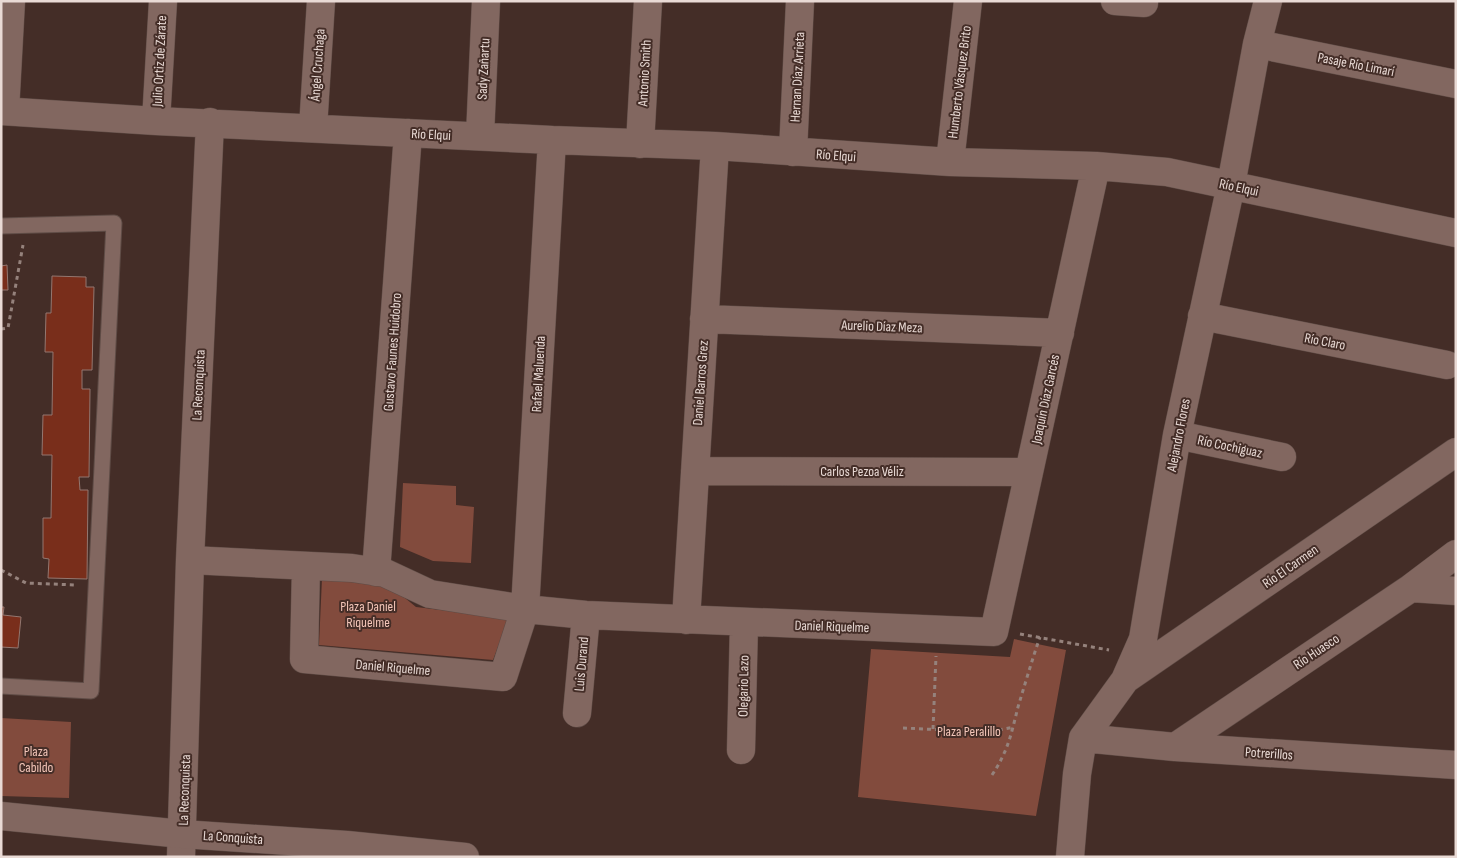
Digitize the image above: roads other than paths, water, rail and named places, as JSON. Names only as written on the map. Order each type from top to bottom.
[{"type":"street","points":[[11,1],[3,111],[156,121],[210,122]]},
{"type":"street","name":"Julio Ortiz de Zárate","points":[[156,121],[162,1]]},
{"type":"street","name":"Ángel Cruchaga","points":[[313,128],[321,1]]},
{"type":"street","name":"Sady Zañartu","points":[[480,136],[486,1]]},
{"type":"street","name":"Antonio Smith","points":[[640,144],[648,1]]},
{"type":"street","name":"Hernan Díaz Arrieta","points":[[793,152],[800,1]]},
{"type":"street","name":"Humberto Vásquez Brito","points":[[950,162],[968,1]]},
{"type":"street","points":[[1115,1],[1144,3]]},
{"type":"street","name":"Alejandro Flores","points":[[1070,857],[1077,774],[1083,738],[1125,680],[1143,638],[1177,435],[1231,185],[1257,44],[1268,1]]},
{"type":"street","name":"Pasaje Río Limarí","points":[[1257,44],[1456,84]]},
{"type":"street","name":"Río Elqui","points":[[210,122],[552,140],[715,146],[950,162],[1096,166],[1166,172],[1456,233]]},
{"type":"street","name":"La Reconquista","points":[[182,845],[190,560],[210,122]]},
{"type":"street","name":"Gustavo Faunes Huidobro","points":[[376,572],[408,133]]},
{"type":"street","name":"Rafael Maluenda","points":[[525,609],[552,140]]},
{"type":"street","name":"Daniel Barros Grez","points":[[686,620],[715,146]]},
{"type":"street","name":"Joaquín Díaz Garcés","points":[[994,632],[1096,166]]},
{"type":"street","name":"Río Claro","points":[[1202,316],[1447,365]]},
{"type":"street","name":"Aurelio Díaz Meza","points":[[704,319],[1060,333]]},
{"type":"street","name":"Río Cochiguaz","points":[[1177,435],[1282,457]]},
{"type":"street","name":"Río El Carmen","points":[[1125,680],[1456,452]]},
{"type":"street","name":"Carlos Pezoa Véliz","points":[[695,471],[1029,472]]},
{"type":"street","name":"Río Huasco","points":[[1175,747],[1411,588],[1456,554]]},
{"type":"street","name":"Daniel Riquelme","points":[[190,560],[352,568],[385,573],[430,594],[525,609],[586,615],[994,632]]},
{"type":"street","name":"Daniel Riquelme","points":[[306,566],[304,659],[503,677],[525,609]]},
{"type":"street","points":[[1411,588],[1456,590]]},
{"type":"street","name":"Luis Durand","points":[[577,712],[586,615]]},
{"type":"street","name":"Olegario Lazo","points":[[741,750],[744,623]]},
{"type":"street","name":"Potrerillos","points":[[1083,738],[1175,747],[1456,765]]},
{"type":"street","name":"La Conquista","points":[[1,816],[182,845],[465,857]]},
{"type":"lane","points":[[1,226],[114,223],[91,691],[1,686]]},
{"type":"park label","name":"Plaza Daniel Riquelme","points":[[368,614]]},
{"type":"park label","name":"Plaza Peralillo","points":[[969,731]]},
{"type":"park label","name":"Plaza Cabildo","points":[[36,760]]}]
